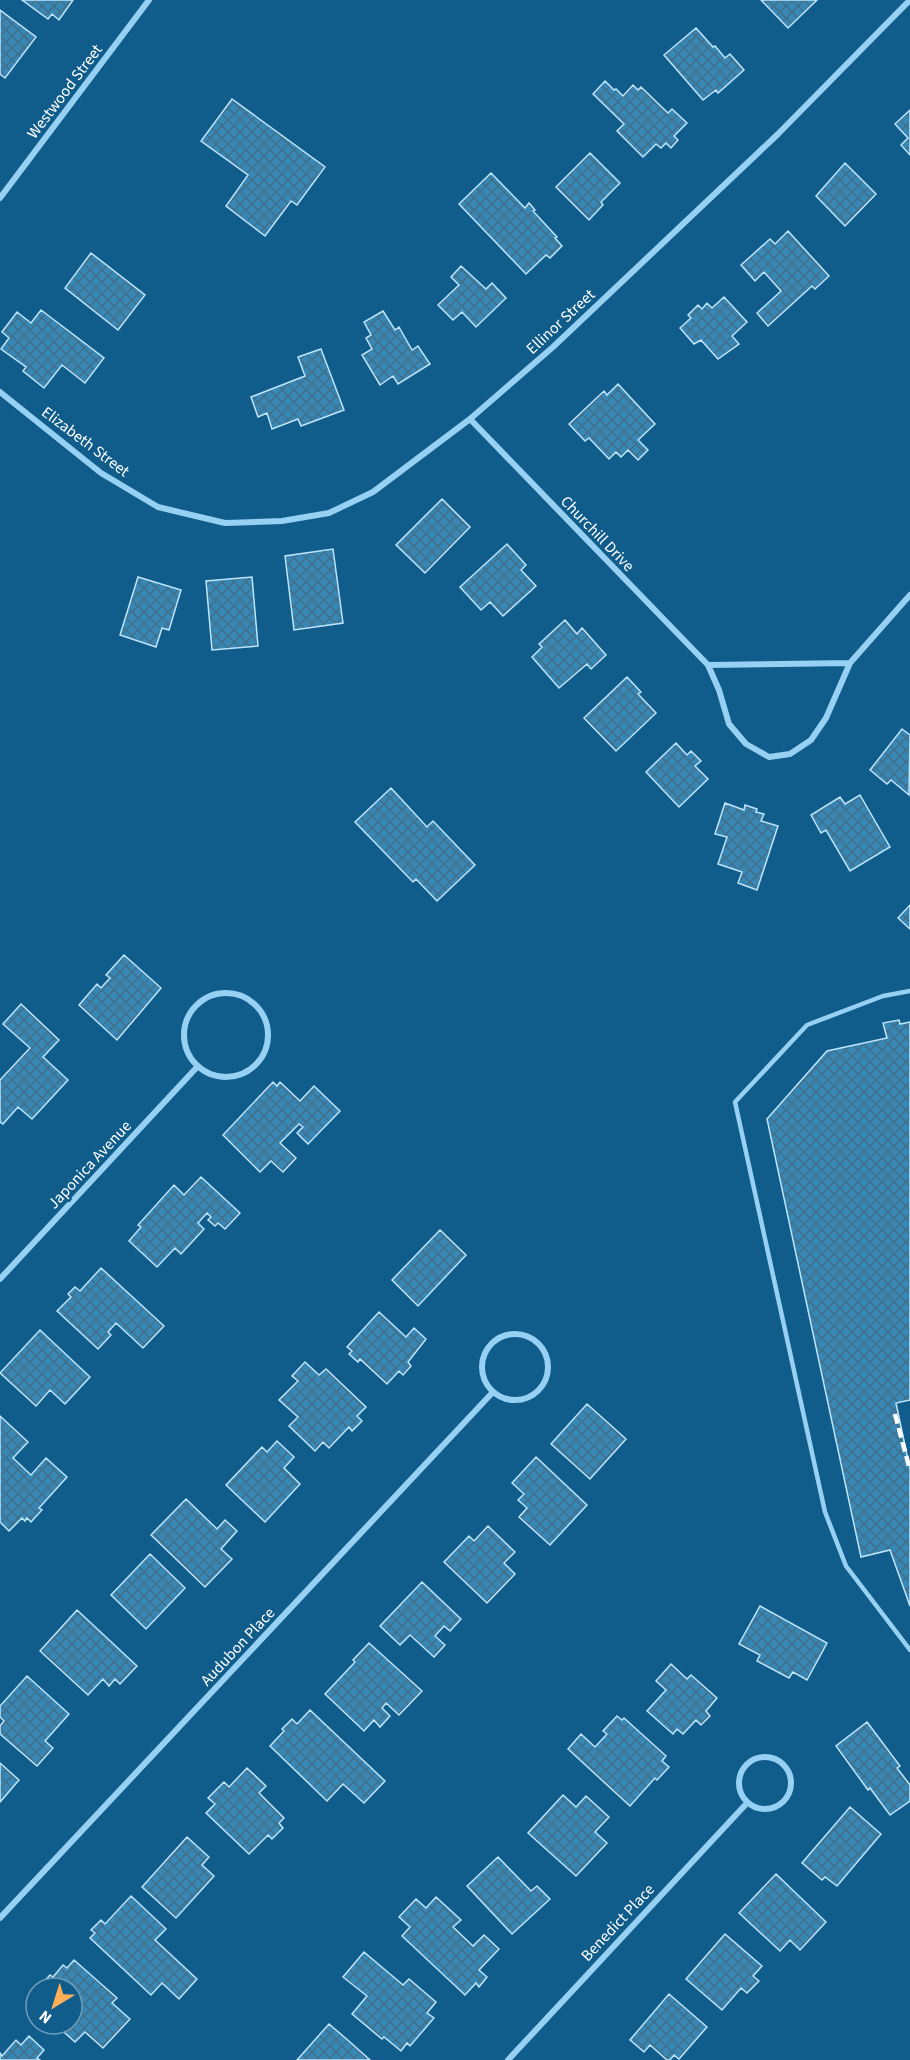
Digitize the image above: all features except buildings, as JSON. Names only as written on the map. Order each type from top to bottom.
[{"type":"street","name":"Westwood Street","points":[[0,198],[149,0]]},
{"type":"street","name":"Ellinor Street","points":[[158,507],[225,523],[282,521],[329,513],[373,492],[470,419],[553,347],[770,142],[910,0]]},
{"type":"street","name":"Elizabeth Street","points":[[0,392],[101,473],[158,507]]},
{"type":"street","name":"Churchill Drive","points":[[470,419],[708,665],[719,690],[729,724],[746,744],[769,757],[790,754],[811,740],[826,718],[850,663],[910,595]]},
{"type":"street","points":[[708,665],[850,663]]},
{"type":"street","points":[[219,993],[232,993],[245,997],[256,1005],[264,1016],[268,1030],[267,1044],[262,1058],[252,1069],[239,1075],[225,1077],[210,1074],[198,1066],[189,1056],[184,1043],[184,1030],[188,1016],[195,1005],[206,997],[219,993]]},
{"type":"street","name":"Japonica Avenue","points":[[0,1279],[198,1066]]},
{"type":"street","points":[[511,1334],[532,1338],[546,1355],[547,1376],[542,1387],[525,1399],[503,1398],[493,1392],[483,1373],[482,1362],[492,1344],[501,1337],[511,1334]]},
{"type":"street","name":"Audubon Place","points":[[0,1918],[493,1392]]},
{"type":"street","points":[[760,1757],[768,1757],[783,1764],[791,1780],[791,1790],[781,1805],[763,1810],[747,1803],[741,1796],[739,1788],[740,1772],[745,1765],[760,1757]]},
{"type":"street","name":"Benedict Place","points":[[508,2060],[747,1803]]},
{"type":"lane","points":[[910,992],[884,996],[807,1025],[735,1102],[825,1512],[846,1566],[910,1650]]},
{"type":"railway","points":[[895,1414],[910,1470]]}]
